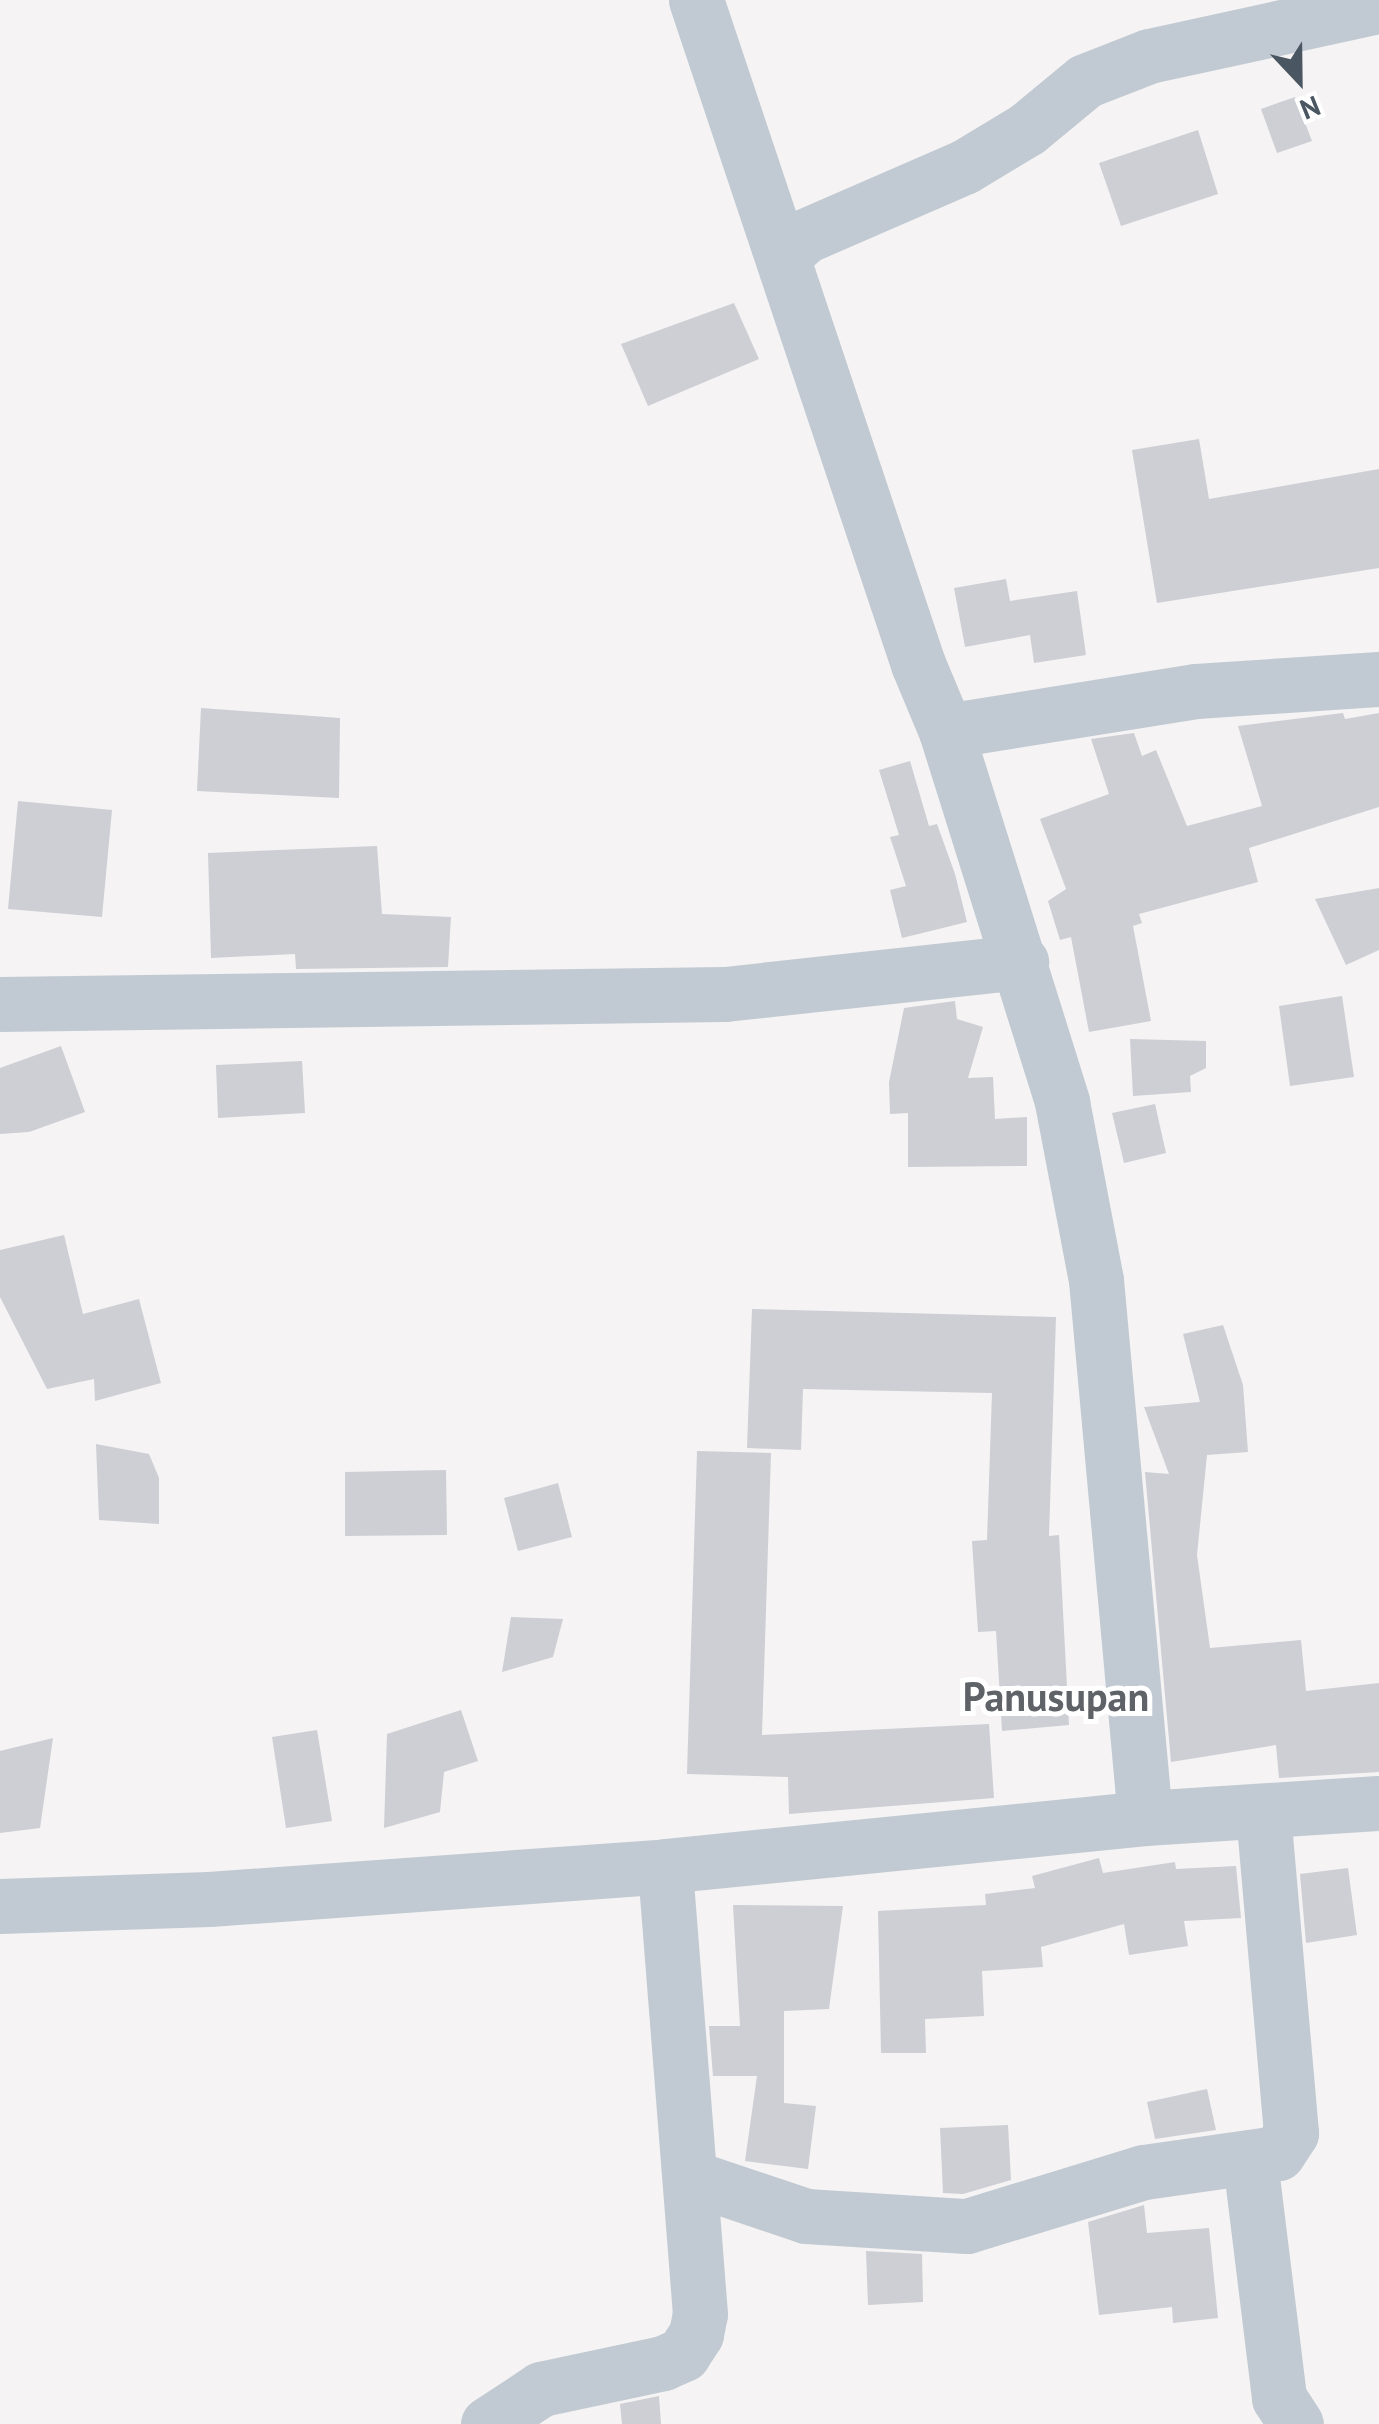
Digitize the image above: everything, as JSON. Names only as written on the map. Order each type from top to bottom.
[{"type":"street","points":[[696,0],[785,254],[918,664],[946,731],[1062,1102],[1096,1280],[1145,1818]]},
{"type":"street","points":[[785,254],[804,236],[964,166],[1027,130],[1085,81],[1148,56],[1379,6]]},
{"type":"street","points":[[946,731],[1196,691],[1379,679]]},
{"type":"street","points":[[0,1004],[725,994],[1021,962]]},
{"type":"street","points":[[0,1906],[210,1899],[665,1866],[1145,1818],[1379,1804]]},
{"type":"street","points":[[690,2177],[806,2216],[966,2226],[1144,2172],[1250,2161],[1278,2153],[1291,2132],[1263,1812]]},
{"type":"street","points":[[488,2424],[541,2389],[683,2354],[700,2314],[665,1866]]},
{"type":"street","points":[[1250,2161],[1279,2398],[1296,2424]]},
{"type":"building","points":[[1295,97],[1312,141],[1277,153],[1261,109]]},
{"type":"building","points":[[1198,130],[1218,194],[1121,226],[1099,163]]},
{"type":"building","points":[[734,303],[759,359],[648,406],[621,344]]},
{"type":"building","points":[[1199,439],[1209,499],[1379,469],[1379,568],[1157,603],[1132,450]]},
{"type":"building","points":[[1006,579],[1010,601],[1077,591],[1086,655],[1034,663],[1030,635],[965,647],[954,588]]},
{"type":"building","points":[[201,708],[340,718],[339,798],[197,791]]},
{"type":"building","points":[[1343,713],[1345,719],[1379,713],[1379,807],[1249,848],[1258,882],[1139,914],[1142,923],[1133,926],[1151,1021],[1089,1032],[1071,937],[1060,940],[1048,901],[1066,889],[1040,819],[1109,794],[1091,739],[1134,733],[1142,756],[1156,750],[1187,826],[1262,806],[1238,726]]},
{"type":"building","points":[[910,761],[929,826],[937,824],[955,874],[967,922],[902,938],[890,890],[906,886],[890,837],[899,835],[879,770]]},
{"type":"building","points":[[18,801],[112,810],[102,917],[8,909]]},
{"type":"building","points":[[377,846],[382,914],[451,917],[448,967],[296,969],[295,954],[211,958],[208,853]]},
{"type":"building","points":[[1379,888],[1379,950],[1346,965],[1315,899]]},
{"type":"building","points":[[1342,996],[1354,1077],[1290,1086],[1279,1006]]},
{"type":"building","points":[[955,1001],[957,1019],[983,1027],[968,1078],[993,1077],[995,1119],[1027,1117],[1027,1166],[908,1167],[908,1113],[890,1114],[889,1082],[904,1008]]},
{"type":"building","points":[[1130,1039],[1206,1041],[1206,1068],[1190,1076],[1191,1092],[1133,1096]]},
{"type":"building","points":[[61,1046],[85,1112],[29,1132],[0,1134],[0,1068]]},
{"type":"building","points":[[302,1061],[305,1113],[218,1118],[216,1065]]},
{"type":"building","points":[[1155,1104],[1166,1153],[1124,1163],[1112,1113]]},
{"type":"building","points":[[64,1235],[83,1314],[139,1299],[161,1383],[95,1401],[94,1379],[47,1389],[0,1297],[0,1250]]},
{"type":"building","points":[[752,1309],[1056,1317],[1049,1536],[1059,1535],[1069,1725],[1002,1731],[996,1631],[978,1632],[972,1541],[987,1540],[992,1393],[803,1389],[801,1450],[747,1448]]},
{"type":"building","points":[[1223,1325],[1243,1385],[1248,1452],[1207,1455],[1197,1555],[1210,1648],[1301,1640],[1306,1691],[1379,1683],[1379,1772],[1279,1778],[1276,1745],[1171,1762],[1145,1472],[1169,1474],[1144,1407],[1200,1402],[1183,1334]]},
{"type":"building","points":[[96,1444],[149,1454],[159,1478],[159,1524],[99,1520]]},
{"type":"building","points":[[697,1451],[771,1453],[762,1735],[989,1724],[994,1798],[789,1814],[788,1777],[687,1774]]},
{"type":"building","points":[[446,1470],[447,1535],[345,1536],[345,1472]]},
{"type":"building","points":[[558,1483],[572,1537],[518,1551],[504,1498]]},
{"type":"building","points":[[511,1617],[563,1619],[553,1657],[502,1672]]},
{"type":"building","points":[[461,1710],[478,1761],[444,1772],[440,1812],[384,1828],[387,1734]]},
{"type":"building","points":[[317,1730],[332,1821],[286,1828],[272,1737]]},
{"type":"building","points":[[53,1738],[40,1828],[0,1833],[0,1751]]},
{"type":"building","points":[[1099,1858],[1103,1873],[1175,1862],[1176,1869],[1236,1866],[1241,1918],[1184,1921],[1188,1946],[1129,1955],[1124,1924],[1041,1947],[1043,1967],[982,1971],[984,2016],[925,2019],[926,2053],[881,2053],[878,1911],[986,1905],[985,1894],[1035,1888],[1032,1876]]},
{"type":"building","points":[[1348,1868],[1357,1935],[1306,1943],[1300,1874]]},
{"type":"building","points":[[733,1905],[843,1906],[829,2009],[784,2011],[784,2103],[816,2106],[808,2169],[745,2161],[757,2076],[713,2076],[709,2026],[740,2026]]},
{"type":"building","points":[[1207,2089],[1216,2130],[1155,2139],[1147,2102]]},
{"type":"building","points":[[1008,2125],[1011,2180],[963,2194],[943,2193],[940,2128]]},
{"type":"building","points":[[1144,2205],[1147,2233],[1209,2228],[1218,2318],[1173,2323],[1172,2307],[1099,2315],[1088,2222]]},
{"type":"building","points":[[866,2251],[922,2254],[923,2302],[868,2305]]},
{"type":"building","points":[[659,2396],[661,2424],[622,2424],[620,2404]]},
{"type":"district","name":"Panusupan","points":[[1056,1696]]}]
